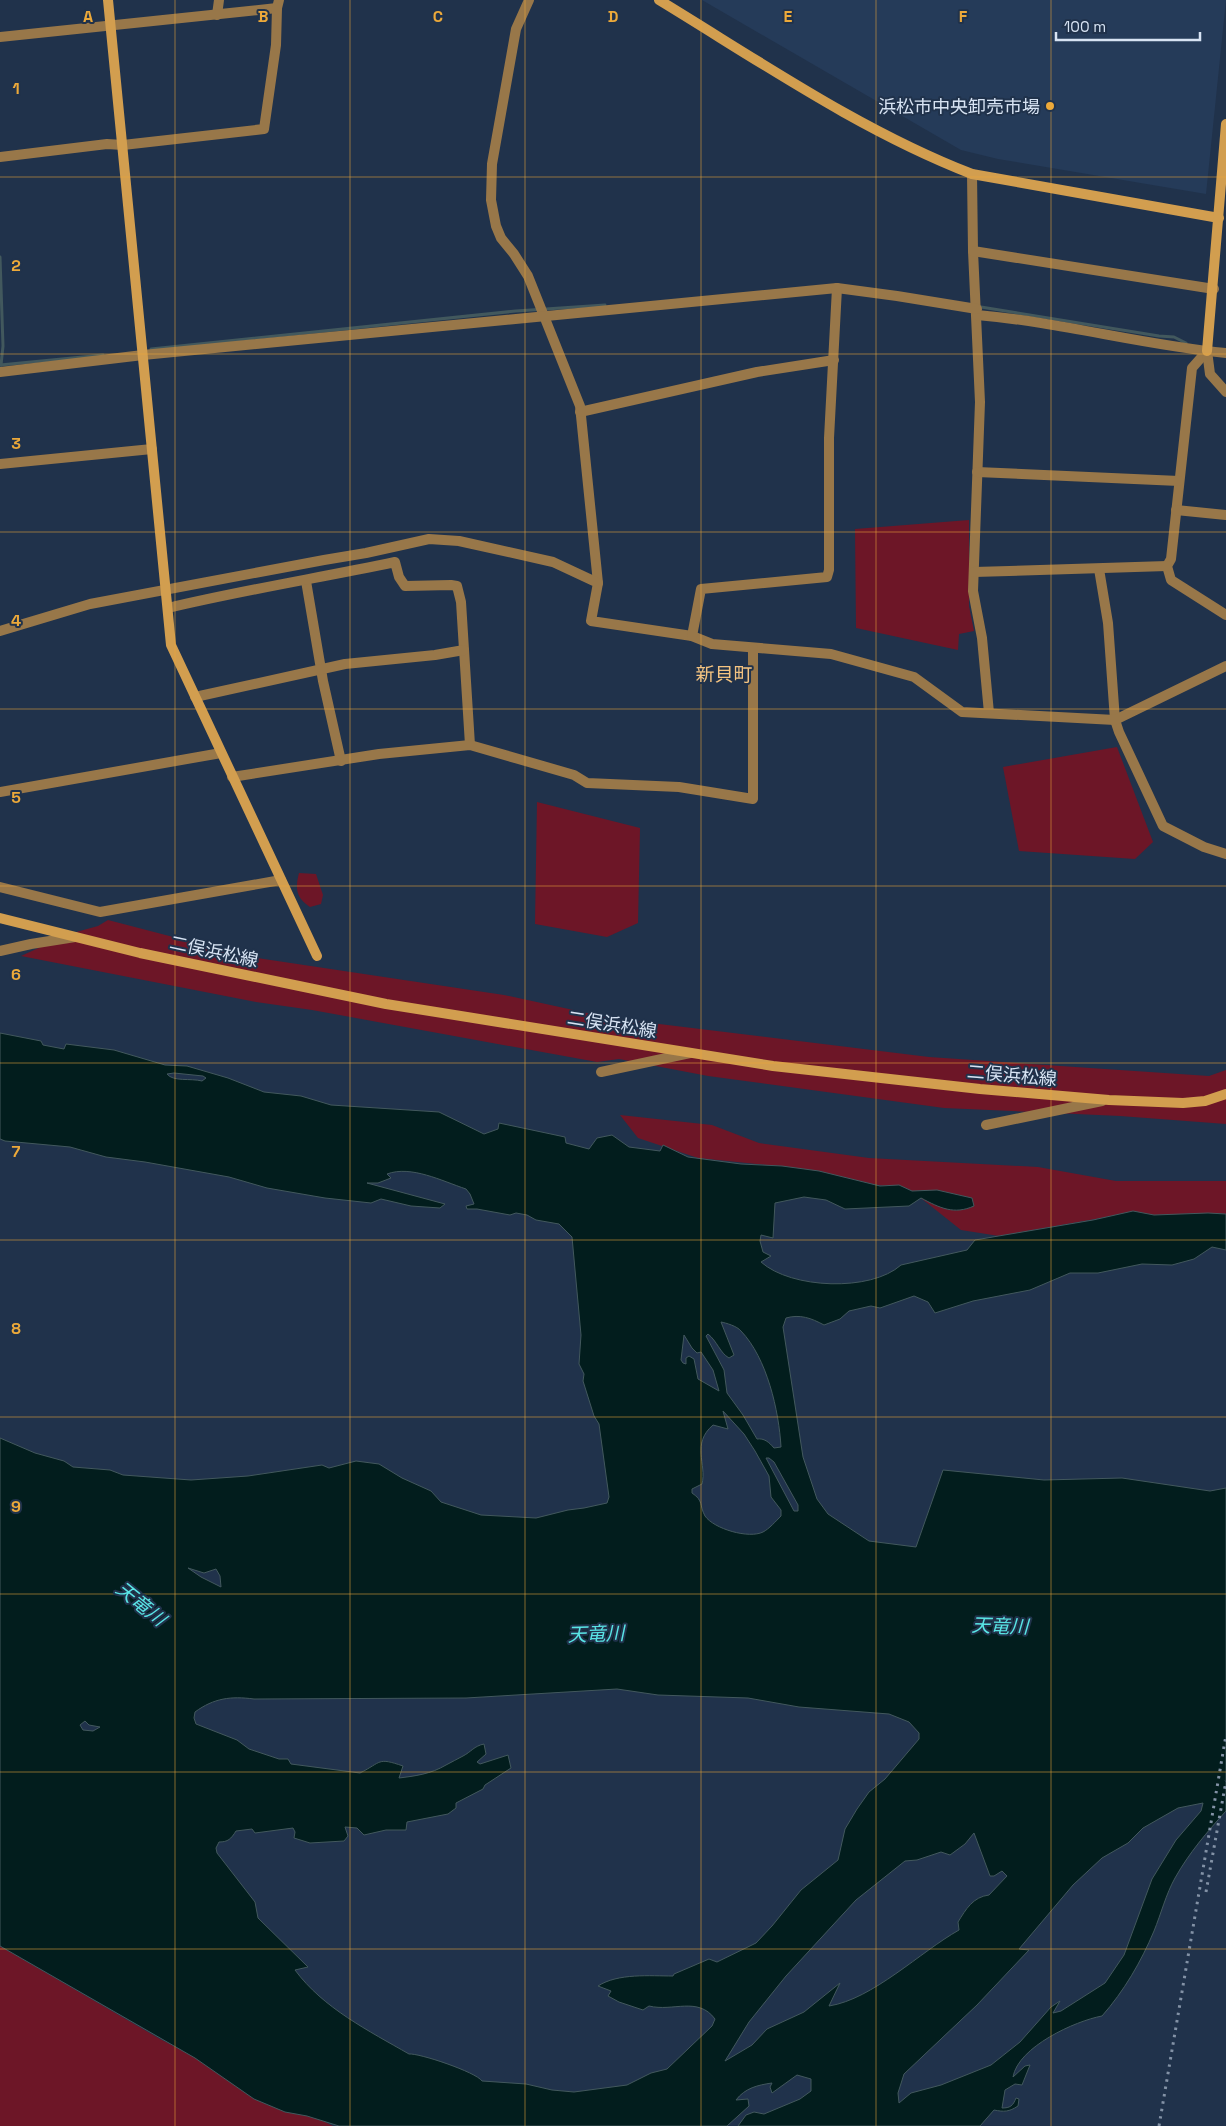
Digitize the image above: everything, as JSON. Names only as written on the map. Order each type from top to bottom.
[{"type":"street","points":[[108,0],[172,645],[317,956]]},
{"type":"street","points":[[218,15],[219,0]]},
{"type":"street","points":[[529,0],[516,29],[492,164],[491,200],[496,226],[501,238],[528,276],[542,316],[580,406],[598,583],[591,621],[692,636],[712,644],[831,654],[914,678],[962,712],[989,714],[1115,720],[1226,666]]},
{"type":"street","points":[[659,0],[675,4],[836,108],[931,157],[972,174],[1222,219]]},
{"type":"street","points":[[0,37],[218,15],[278,4],[276,45],[264,129],[123,145],[107,144],[0,157]]},
{"type":"street","points":[[1226,124],[1222,219],[1207,351],[1210,374],[1226,392]]},
{"type":"street","points":[[972,174],[973,251],[980,402],[974,591],[982,638],[989,714]]},
{"type":"street","points":[[973,251],[1214,289]]},
{"type":"street","points":[[692,636],[700,589],[827,577],[829,563],[830,438],[837,288]]},
{"type":"street","points":[[0,372],[143,355],[837,288],[889,294],[1156,344],[1226,353]]},
{"type":"street","points":[[1207,351],[1192,368],[1170,559],[1167,566],[1170,580],[1226,615]]},
{"type":"street","points":[[580,412],[757,372],[834,360]]},
{"type":"street","points":[[0,464],[152,449]]},
{"type":"street","points":[[977,472],[1179,481]]},
{"type":"street","points":[[1176,510],[1226,515]]},
{"type":"street","points":[[0,631],[90,604],[366,554],[429,539],[459,542],[553,562],[598,583]]},
{"type":"street","points":[[168,608],[248,590],[306,581],[395,562],[399,577],[405,586],[451,584],[457,586],[461,602],[470,745]]},
{"type":"street","points":[[974,572],[1167,566]]},
{"type":"street","points":[[1099,569],[1108,623],[1115,720],[1163,826],[1204,846],[1226,854]]},
{"type":"street","points":[[306,581],[340,761]]},
{"type":"street","points":[[232,777],[379,754],[470,745],[574,776],[587,783],[679,787],[753,799],[754,648]]},
{"type":"street","points":[[195,697],[321,668],[464,650]]},
{"type":"street","points":[[0,792],[221,753]]},
{"type":"street","points":[[0,887],[100,912],[281,880]]},
{"type":"street","name":"二俣浜松線","points":[[0,918],[140,953],[386,1004],[783,1068],[980,1089],[1109,1100],[1183,1103],[1205,1101],[1226,1094]]},
{"type":"street","points":[[0,951],[31,944],[80,937]]},
{"type":"street","points":[[601,1072],[692,1053]]},
{"type":"street","points":[[986,1125],[1109,1100]]},
{"type":"shaded area","name":"浜松市中央卸売市場","points":[[702,0],[1226,0],[1206,194],[998,159],[961,150]]},
{"type":"shaded area","points":[[969,520],[969,606],[974,631],[959,634],[958,650],[856,628],[855,529]]},
{"type":"shaded area","points":[[1117,747],[1153,842],[1135,859],[1019,851],[1003,767]]},
{"type":"shaded area","points":[[537,802],[640,828],[638,923],[607,937],[535,924]]},
{"type":"shaded area","points":[[299,873],[316,874],[323,895],[321,904],[310,907],[299,896],[297,883]]},
{"type":"shaded area","points":[[108,920],[250,957],[504,995],[610,1018],[929,1057],[1209,1076],[1226,1070],[1226,1124],[1120,1116],[944,1108],[708,1076],[619,1059],[597,1062],[312,1010],[256,1002],[21,956],[69,934],[98,926]]},
{"type":"shaded area","points":[[620,1115],[712,1125],[759,1143],[869,1158],[1038,1167],[1116,1181],[1226,1181],[1226,1220],[1118,1215],[999,1236],[961,1230],[912,1191],[767,1165],[698,1158],[638,1138]]},
{"type":"shaded area","points":[[0,1946],[160,2039],[333,2126],[0,2126]]},
{"type":"water","name":"天竜川","points":[[0,1033],[41,1041],[43,1045],[64,1049],[66,1044],[114,1050],[165,1065],[187,1066],[228,1078],[264,1092],[301,1096],[331,1105],[439,1112],[484,1134],[498,1129],[499,1123],[565,1137],[566,1143],[589,1149],[597,1138],[612,1135],[629,1147],[660,1151],[663,1145],[688,1157],[819,1171],[880,1186],[899,1185],[912,1191],[937,1190],[972,1198],[974,1206],[960,1210],[934,1205],[921,1198],[909,1206],[845,1209],[826,1200],[804,1197],[775,1203],[773,1238],[761,1235],[760,1241],[763,1252],[771,1256],[761,1262],[774,1271],[791,1278],[811,1282],[831,1284],[871,1280],[888,1274],[901,1265],[967,1250],[975,1240],[1093,1220],[1133,1211],[1154,1215],[1226,1214],[1226,1250],[1212,1247],[1194,1259],[1172,1265],[1142,1264],[1098,1273],[1070,1273],[1030,1290],[973,1301],[935,1313],[928,1302],[914,1296],[880,1308],[871,1306],[849,1311],[840,1319],[824,1325],[805,1317],[786,1318],[783,1327],[803,1457],[817,1499],[828,1514],[869,1541],[916,1547],[943,1470],[1044,1480],[1122,1478],[1210,1491],[1226,1488],[1226,1811],[1180,1869],[1143,1954],[1125,1986],[1110,2006],[1102,2016],[1077,2023],[1049,2037],[1025,2056],[1017,2066],[1013,2077],[1025,2066],[1030,2065],[1022,2085],[1015,2084],[1005,2090],[1002,2108],[1011,2106],[1016,2098],[1019,2099],[1018,2106],[1006,2111],[994,2110],[980,2126],[738,2126],[746,2115],[754,2112],[764,2114],[800,2099],[811,2091],[811,2079],[797,2075],[772,2093],[770,2087],[772,2083],[757,2086],[743,2093],[736,2100],[748,2099],[749,2106],[727,2126],[339,2126],[307,2116],[285,2112],[254,2099],[195,2058],[0,1946],[0,1438],[35,1453],[64,1461],[73,1467],[110,1470],[123,1475],[191,1480],[248,1476],[322,1465],[329,1468],[356,1461],[379,1464],[402,1478],[431,1491],[441,1502],[481,1515],[536,1518],[607,1503],[609,1497],[599,1424],[594,1416],[583,1381],[584,1374],[579,1364],[581,1335],[572,1237],[559,1224],[536,1220],[527,1215],[516,1213],[510,1215],[467,1209],[466,1206],[474,1204],[466,1189],[437,1178],[406,1171],[387,1174],[391,1178],[378,1183],[367,1183],[445,1204],[440,1208],[411,1206],[381,1199],[371,1203],[325,1198],[267,1188],[229,1177],[106,1157],[70,1147],[0,1139]],"holes":[[[174,1073],[203,1076],[206,1078],[202,1081],[178,1079],[167,1074]],[[721,1322],[739,1329],[758,1355],[765,1370],[778,1417],[781,1447],[774,1448],[766,1441],[757,1439],[727,1393],[724,1370],[706,1336],[708,1334],[729,1358],[734,1355]],[[684,1335],[692,1348],[697,1353],[701,1352],[713,1370],[719,1391],[698,1379],[694,1359],[689,1356],[686,1358],[686,1364],[681,1360]],[[723,1411],[744,1434],[755,1451],[769,1476],[771,1497],[781,1510],[781,1516],[763,1532],[757,1534],[732,1532],[716,1525],[705,1516],[700,1501],[692,1493],[692,1489],[702,1484],[701,1447],[706,1432],[713,1425],[728,1429]],[[766,1458],[774,1462],[798,1505],[798,1511],[794,1511]],[[188,1568],[204,1573],[216,1569],[220,1576],[221,1587],[201,1577]],[[617,1689],[658,1695],[748,1698],[799,1707],[889,1714],[909,1722],[919,1733],[919,1739],[885,1779],[869,1792],[857,1809],[845,1829],[838,1860],[801,1890],[756,1943],[717,1962],[709,1959],[673,1976],[624,1977],[598,1986],[611,1991],[608,1996],[619,2002],[643,2010],[649,2006],[693,2006],[708,2012],[715,2019],[712,2026],[667,2069],[651,2073],[627,2085],[574,2092],[552,2090],[526,2084],[482,2081],[478,2077],[447,2064],[409,2054],[348,2018],[319,1996],[295,1970],[308,1967],[258,1918],[255,1902],[217,1853],[216,1848],[219,1842],[229,1840],[236,1831],[252,1829],[255,1833],[293,1828],[295,1832],[294,1838],[310,1843],[344,1841],[348,1836],[345,1827],[357,1828],[364,1835],[386,1830],[406,1830],[407,1822],[448,1814],[456,1808],[456,1803],[483,1789],[485,1785],[511,1768],[508,1755],[480,1764],[477,1762],[486,1754],[484,1744],[435,1771],[399,1778],[403,1766],[384,1761],[360,1773],[291,1764],[288,1759],[279,1759],[249,1749],[237,1740],[196,1724],[195,1712],[202,1707],[223,1699],[466,1698]],[[85,1721],[89,1725],[100,1727],[93,1731],[83,1730],[80,1725]],[[1203,1803],[1201,1811],[1176,1840],[1152,1879],[1124,1955],[1105,1983],[1061,2011],[1053,2013],[1060,2001],[1051,2007],[1020,2042],[991,2065],[941,2085],[911,2093],[899,2103],[898,2093],[904,2074],[977,2005],[1029,1950],[1019,1949],[1073,1885],[1102,1858],[1128,1843],[1143,1828],[1178,1808]],[[974,1833],[990,1876],[994,1876],[1002,1871],[1007,1876],[989,1895],[983,1896],[970,1904],[958,1922],[959,1930],[896,1974],[846,2002],[829,2006],[840,1983],[804,2012],[767,2029],[752,2045],[725,2061],[749,2022],[786,1976],[856,1900],[905,1861],[917,1860],[941,1852],[950,1855],[965,1844]]]},
{"type":"waterway","points":[[0,257],[3,346],[1,365]]},
{"type":"waterway","points":[[151,349],[516,311],[605,305]]},
{"type":"waterway","points":[[981,307],[1174,337],[1186,343]]},
{"type":"waterway","points":[[0,365],[103,355]]},
{"type":"railway","points":[[1159,2126],[1226,1735]]},
{"type":"railway","points":[[1206,1892],[1226,1781]]},
{"type":"place","name":"浜松市中央卸売市場","points":[[1050,106]]},
{"type":"district","name":"新貝町","points":[[724,674]]}]
